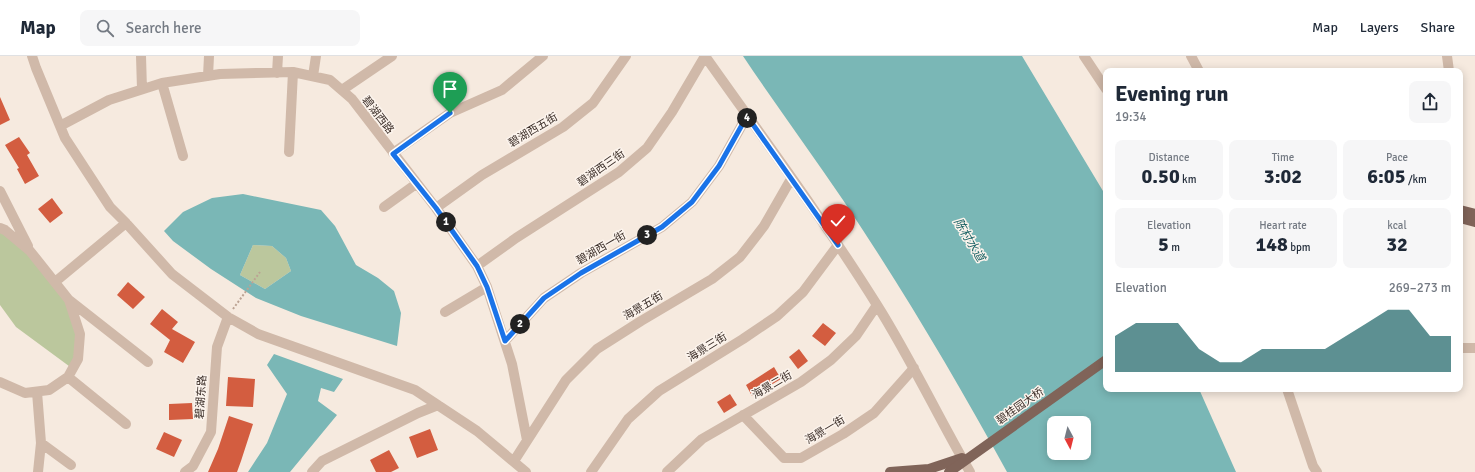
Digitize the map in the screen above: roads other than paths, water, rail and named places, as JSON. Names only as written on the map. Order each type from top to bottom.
[{"type":"main road","points":[[1463,211],[1475,214]]},
{"type":"main road","points":[[1463,219],[1475,222]]},
{"type":"main road","name":"碧桂园大桥","points":[[949,472],[1103,362]]},
{"type":"main road","name":"碧桂园大桥","points":[[964,466],[1103,369]]},
{"type":"main road","points":[[890,472],[964,466]]},
{"type":"main road","points":[[941,472],[964,466]]},
{"type":"street","points":[[32,56],[65,138],[110,207],[172,274],[228,317],[258,334],[415,390],[477,431],[526,472]]},
{"type":"street","points":[[141,56],[142,89]]},
{"type":"street","points":[[208,76],[209,56]]},
{"type":"street","points":[[277,73],[278,56]]},
{"type":"street","points":[[314,76],[316,56]]},
{"type":"street","points":[[342,90],[392,56]]},
{"type":"street","name":"碧湖西五街","points":[[436,208],[482,175],[563,127],[593,103],[626,56]]},
{"type":"street","points":[[705,56],[838,245],[877,305],[914,368],[964,466]]},
{"type":"street","name":"碧湖西三街","points":[[477,266],[516,238],[619,172],[647,148],[672,112],[705,56]]},
{"type":"street","points":[[1084,56],[1103,84]]},
{"type":"street","points":[[1190,56],[1197,68]]},
{"type":"street","points":[[1447,56],[1449,68]]},
{"type":"street","points":[[393,154],[450,113],[502,90],[542,57]]},
{"type":"street","points":[[289,152],[293,72]]},
{"type":"street","name":"碧湖西路","points":[[60,126],[109,100],[162,83],[220,74],[293,72],[330,80],[352,99],[436,208],[477,266],[487,287],[512,364],[527,440]]},
{"type":"street","points":[[162,83],[183,156]]},
{"type":"street","name":"碧湖西一街","points":[[505,341],[544,298],[581,273],[662,227],[692,202],[719,166],[747,116]]},
{"type":"street","name":"海景五街","points":[[514,461],[566,380],[597,349],[640,321],[712,279],[740,257],[764,226],[792,179]]},
{"type":"street","points":[[384,208],[416,184]]},
{"type":"street","points":[[0,191],[30,251]]},
{"type":"street","points":[[55,282],[126,223]]},
{"type":"street","points":[[0,228],[5,230],[30,251],[69,300],[148,362]]},
{"type":"street","name":"海景三街","points":[[591,472],[628,419],[659,391],[777,316],[803,292],[838,245]]},
{"type":"street","points":[[445,312],[487,287]]},
{"type":"street","points":[[0,382],[25,393],[49,390],[68,377],[78,359],[80,334],[69,300]]},
{"type":"street","name":"海景二街","points":[[667,472],[702,439],[801,382],[831,360],[856,336],[877,305]]},
{"type":"street","name":"碧湖东路","points":[[185,472],[193,466],[211,432],[217,347],[228,317]]},
{"type":"street","points":[[1463,348],[1475,348]]},
{"type":"street","name":"海景一街","points":[[743,415],[784,458],[801,458],[844,434],[874,413],[914,368]]},
{"type":"street","points":[[68,377],[126,424]]},
{"type":"street","points":[[37,392],[42,443],[38,472]]},
{"type":"street","points":[[1288,392],[1313,466],[1317,472]]},
{"type":"street","points":[[312,472],[322,461],[418,413],[438,405]]},
{"type":"street","points":[[42,443],[71,465]]},
{"type":"water","name":"陈村水道","points":[[743,56],[1022,56],[1103,191],[1103,392],[1200,392],[1236,472],[1007,472],[948,368],[865,233]]},
{"type":"water","points":[[243,194],[321,210],[335,226],[356,265],[378,278],[394,291],[401,313],[397,346],[301,316],[256,298],[211,269],[173,241],[164,231],[183,212],[212,198]],"holes":[[[253,245],[272,246],[286,258],[291,271],[265,289],[240,275]]]},
{"type":"water","points":[[274,354],[343,379],[334,392],[321,388],[318,401],[337,415],[290,472],[248,472],[267,443],[287,394],[267,365]]}]
